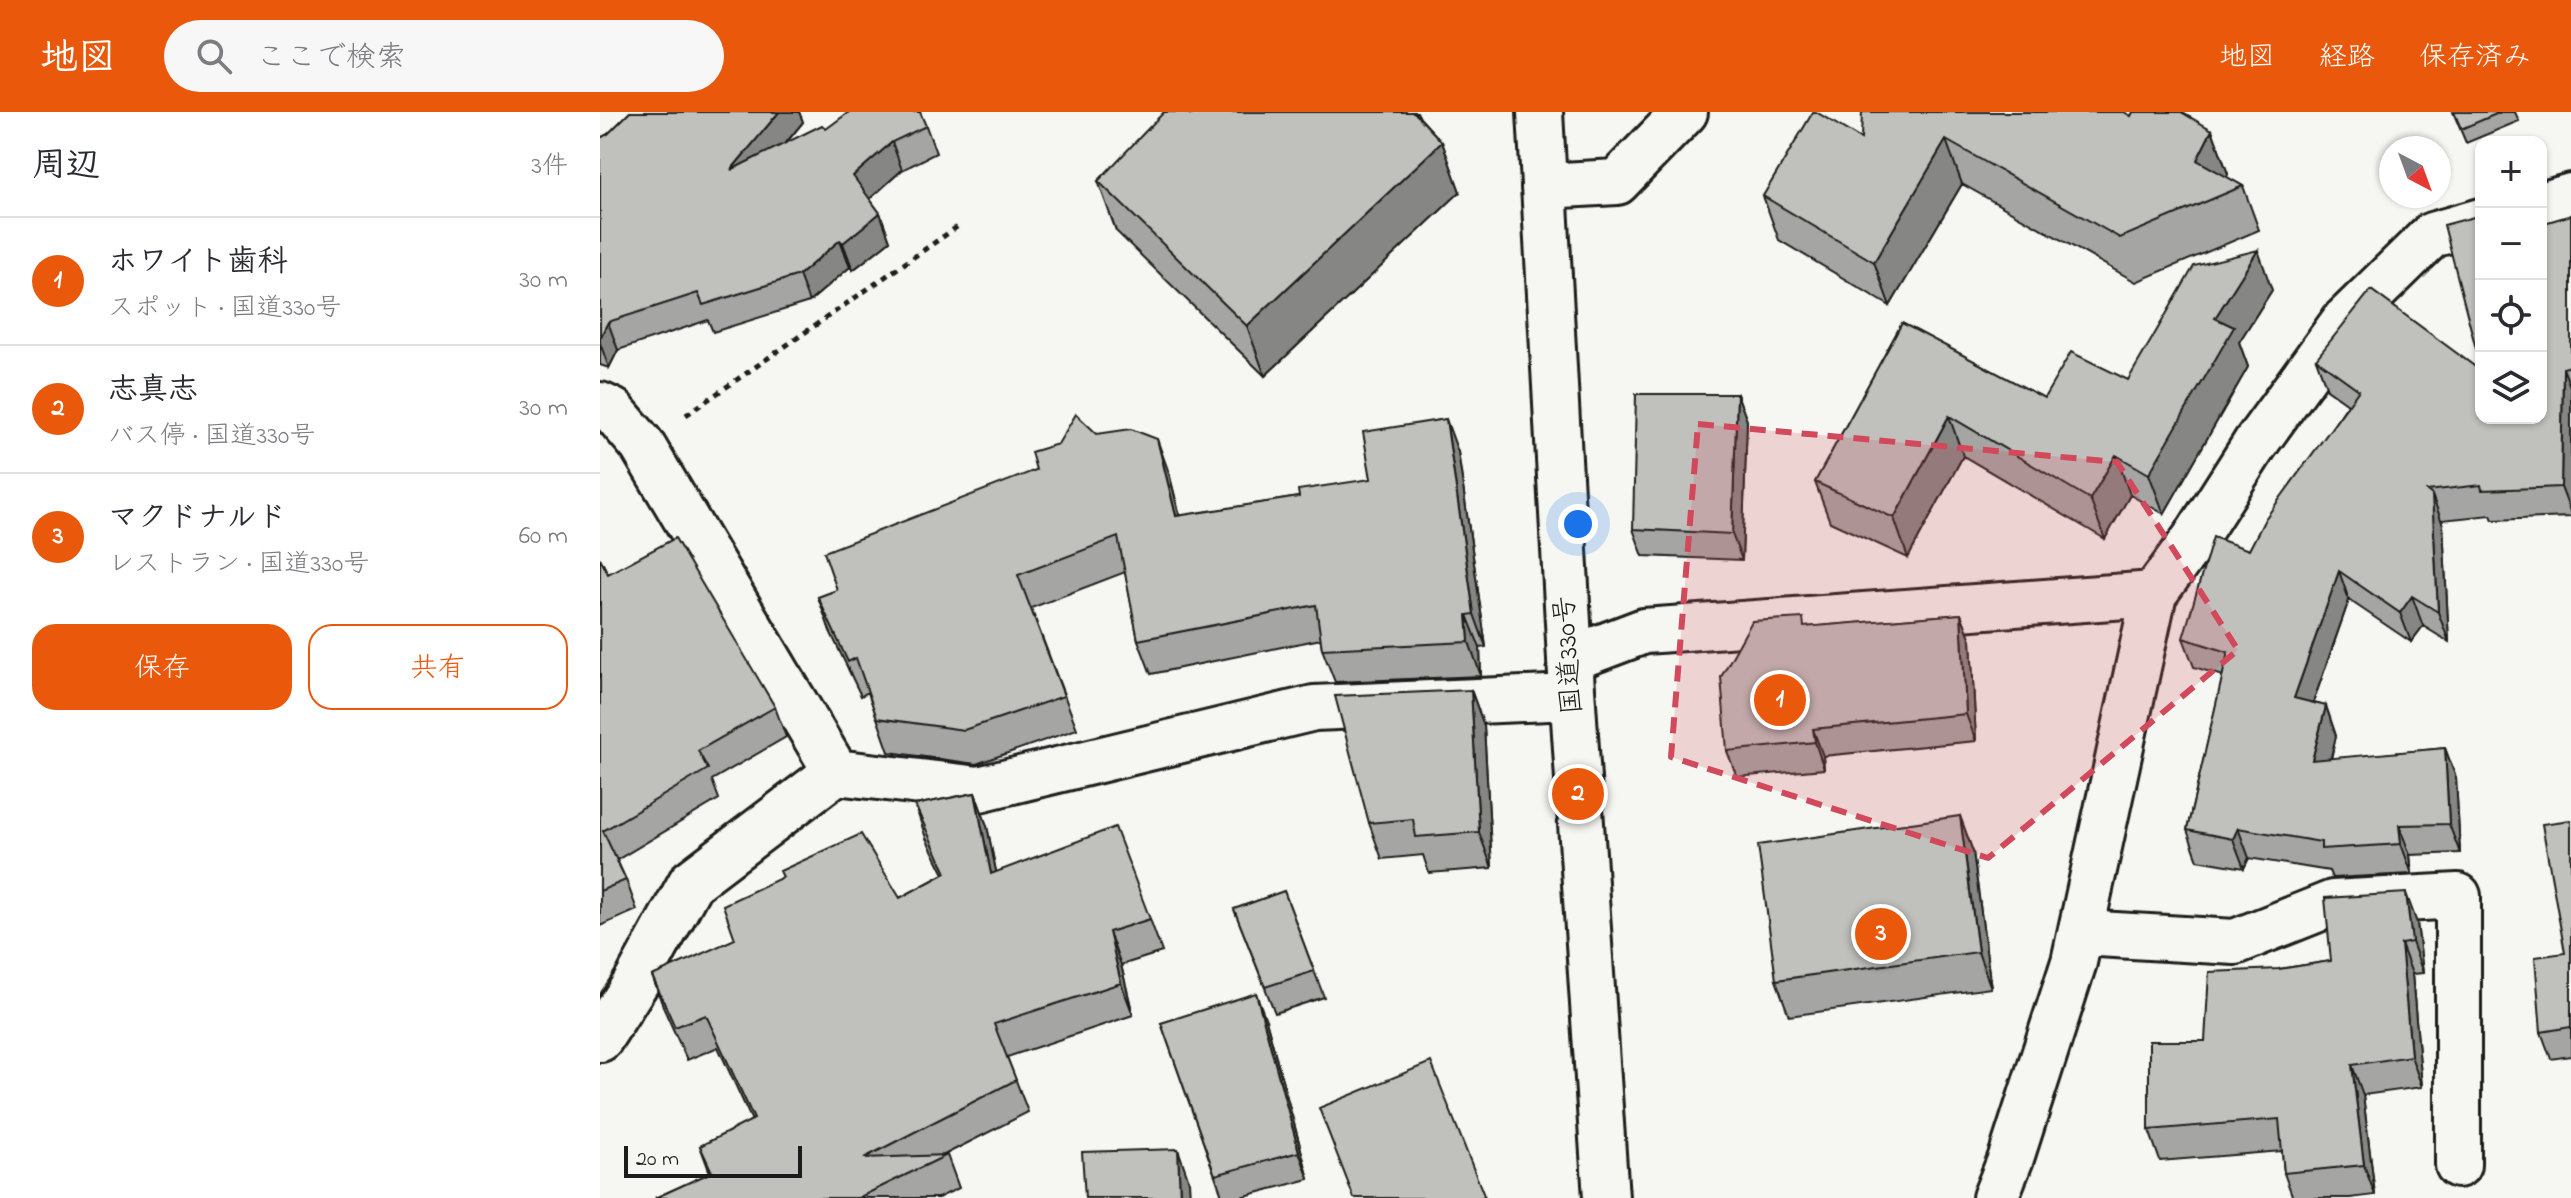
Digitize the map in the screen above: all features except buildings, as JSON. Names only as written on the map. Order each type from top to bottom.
[{"type":"main road","name":"国道330号","points":[[1540,112],[1571,678],[1606,1198]]},
{"type":"main road","points":[[1544,186],[1617,182],[1685,112]]},
{"type":"main road","points":[[2547,203],[2571,196]]},
{"type":"main road","points":[[1995,1198],[2011,1158],[2074,962],[2154,594],[2195,538],[2255,444],[2344,321],[2432,235],[2475,223]]},
{"type":"main road","points":[[600,405],[613,411],[642,445],[836,772]]},
{"type":"main road","points":[[600,1039],[637,981],[691,882],[836,772],[979,789],[1314,708],[1571,678],[1644,631],[2154,594]]},
{"type":"main road","points":[[2081,933],[2235,942],[2333,903],[2458,896],[2458,1165]]},
{"type":"path","points":[[642,445],[957,227]]},
{"type":"highlighted area","points":[[1698,424],[2117,462],[2238,650],[1988,858],[1671,757]]},
{"type":"place","name":"ホワイト歯科","points":[[1780,700]]},
{"type":"place","name":"志真志","points":[[1578,794]]},
{"type":"place","name":"マクドナルド","points":[[1881,934]]}]
